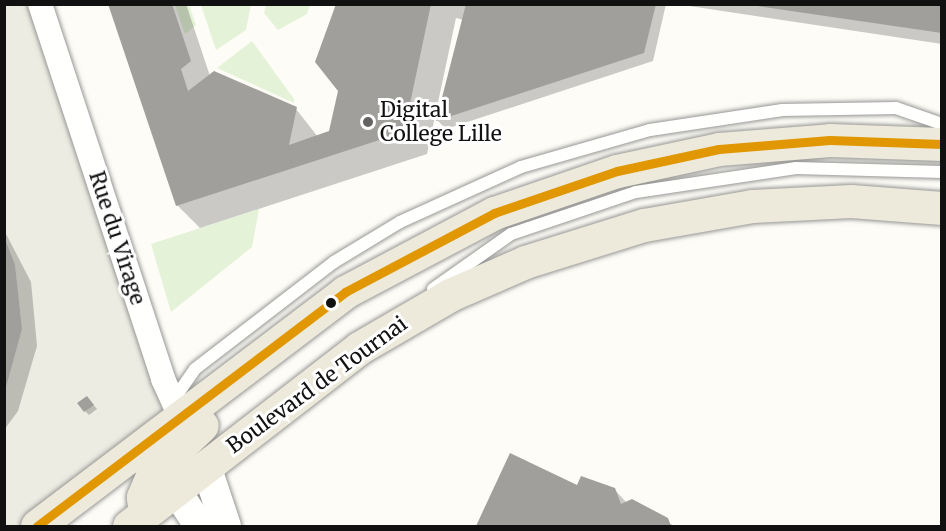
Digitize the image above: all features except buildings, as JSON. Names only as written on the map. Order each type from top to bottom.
[{"type":"main road","points":[[37,526],[89,486],[184,426],[462,228],[580,182],[687,155],[830,140],[942,144]]},
{"type":"main road","name":"Boulevard de Tournai","points":[[163,484],[206,466],[379,335],[472,285],[574,244],[685,216],[775,204],[861,202],[942,208]]},
{"type":"main road","points":[[142,522],[163,484],[184,426]]},
{"type":"main road","points":[[89,486],[126,477],[163,484]]},
{"type":"street","name":"Rue du Virage","points":[[40,4],[184,426],[206,466]]},
{"type":"street","points":[[775,204],[942,225]]},
{"type":"street","points":[[206,466],[226,526]]},
{"type":"street","points":[[163,484],[199,526]]},
{"type":"lane","points":[[184,426],[179,392],[188,376],[315,276],[400,222],[521,167],[650,130],[782,110],[876,106],[911,111],[942,124]]},
{"type":"lane","points":[[379,335],[496,242],[609,199],[764,171],[942,172]]},
{"type":"green space","points":[[266,4],[310,5],[307,14],[278,30],[264,13]]},
{"type":"green space","points":[[175,5],[189,5],[196,25],[185,34]]},
{"type":"green space","points":[[201,5],[251,5],[246,30],[216,50]]},
{"type":"green space","points":[[252,41],[294,99],[294,103],[217,68]]},
{"type":"green space","points":[[259,209],[252,247],[171,312],[151,244]]},
{"type":"shaded area","points":[[4,5],[30,5],[166,413],[20,526],[4,526],[5,391],[22,329],[15,265],[5,239]]},
{"type":"transit line","points":[[37,526],[345,292],[494,213],[617,171],[719,149],[830,140],[942,144]]},
{"type":"place","name":"Digital College Lille","points":[[368,122]]}]
